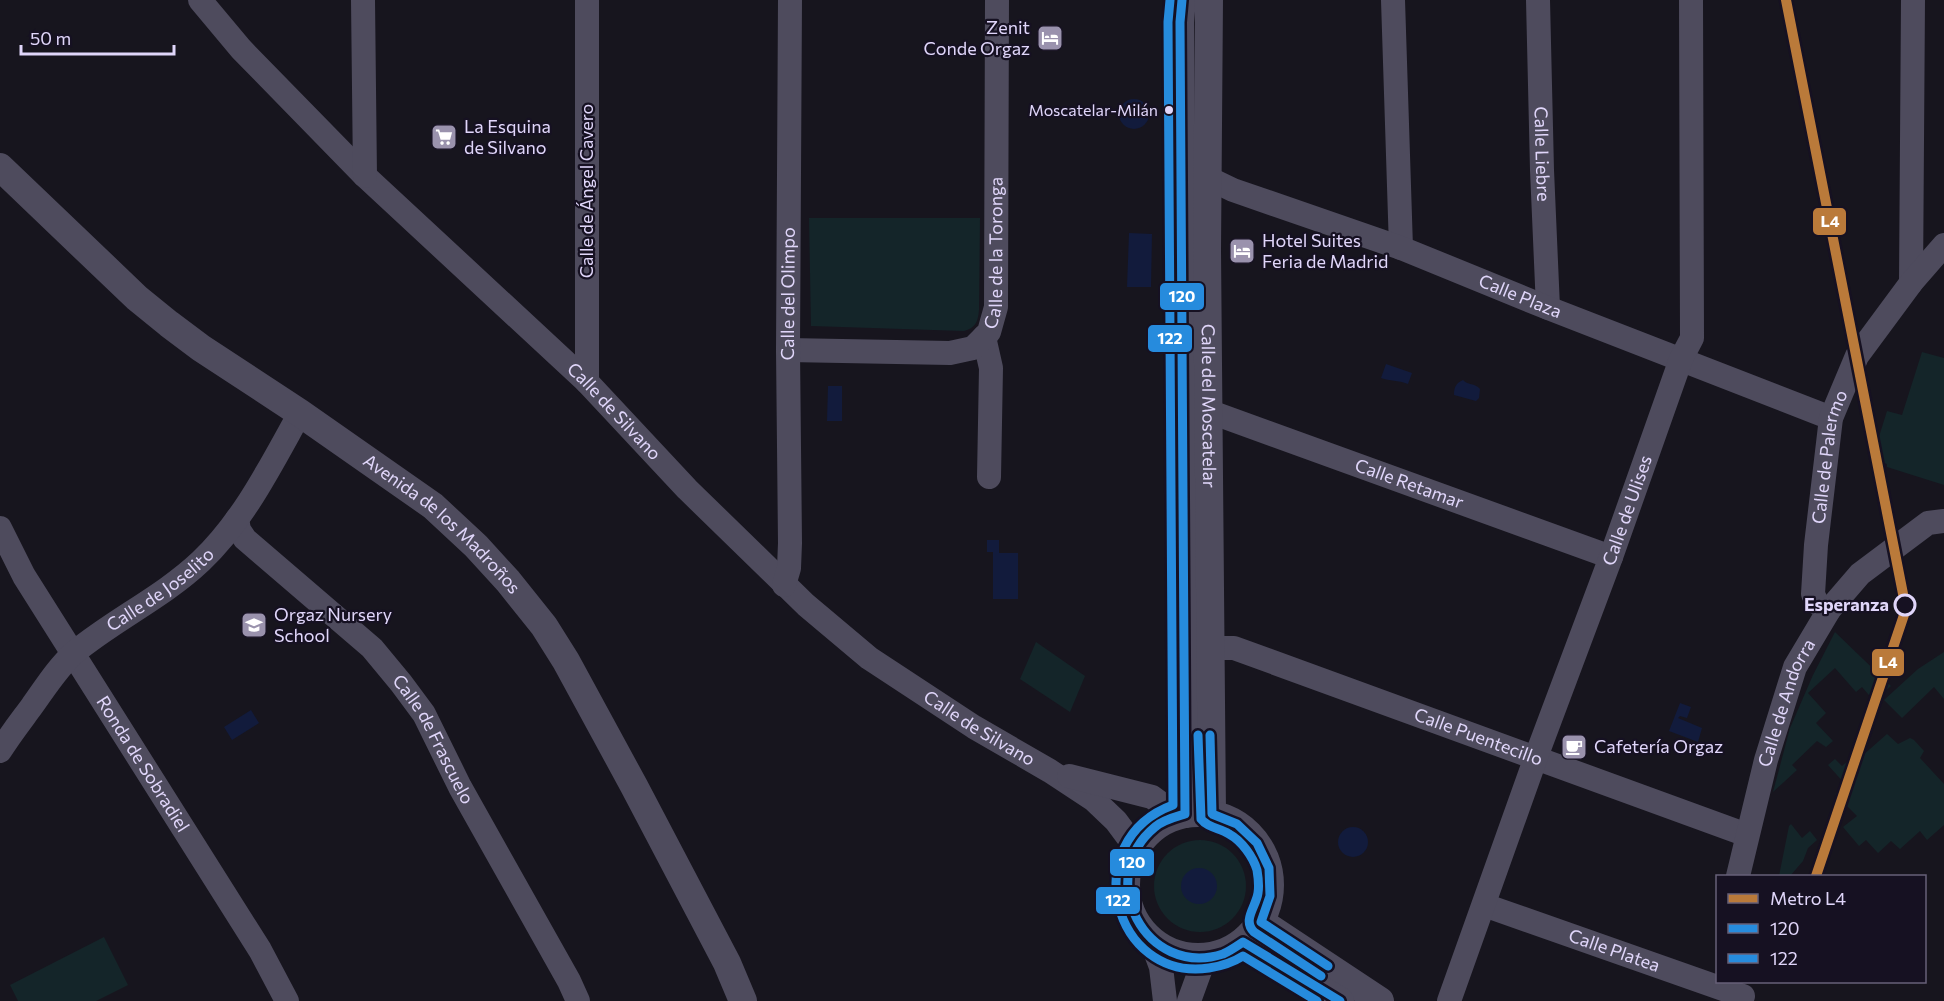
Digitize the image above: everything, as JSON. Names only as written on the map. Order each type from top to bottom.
[{"type":"street","points":[[363,0],[364,176]]},
{"type":"street","name":"Calle de Ángel Cavero","points":[[587,0],[587,382]]},
{"type":"street","name":"Calle del Olimpo","points":[[784,585],[789,568],[790,543],[788,350],[790,0]]},
{"type":"street","name":"Calle de la Toronga","points":[[788,350],[950,353],[973,348],[989,332],[996,307],[997,0]]},
{"type":"street","name":"Calle del Moscatelar","points":[[1182,0],[1180,22],[1192,815]]},
{"type":"street","name":"Calle del Moscatelar","points":[[1192,815],[1209,648],[1209,0]]},
{"type":"street","points":[[1393,0],[1401,248]]},
{"type":"street","name":"Calle Liebre","points":[[1538,0],[1548,308]]},
{"type":"street","name":"Calle de Ulises","points":[[1449,1001],[1681,359],[1692,338],[1691,0]]},
{"type":"street","points":[[1911,283],[1912,0]]},
{"type":"street","name":"Calle de Silvano","points":[[204,3],[241,49],[364,176],[587,382],[687,489],[784,585],[869,658],[974,727],[1050,771],[1094,800],[1116,821],[1136,848]]},
{"type":"street","name":"Avenida de los Madroños","points":[[0,167],[129,290],[161,317],[201,348],[300,413],[423,499],[450,520],[508,581],[544,626],[566,661],[727,963],[743,1001]]},
{"type":"street","name":"Calle Plaza","points":[[1208,178],[1233,190],[1401,248],[1831,418]]},
{"type":"street","name":"Calle de Palermo","points":[[1828,610],[1817,603],[1813,594],[1816,545],[1831,418],[1857,356],[1911,283],[1944,245]]},
{"type":"street","points":[[984,337],[991,368],[989,477]]},
{"type":"street","name":"Calle Retamar","points":[[1208,411],[1611,557]]},
{"type":"street","name":"Calle de Joselito","points":[[0,751],[48,684],[73,654],[180,580],[202,561],[230,531],[275,459],[300,413]]},
{"type":"street","name":"Calle de Frascuelo","points":[[237,519],[239,530],[245,539],[372,648],[424,714],[460,788],[569,981],[578,1001]]},
{"type":"street","name":"Calle de Andorra","points":[[1738,875],[1766,760],[1795,667],[1828,610],[1860,574],[1928,523],[1944,521]]},
{"type":"street","name":"Ronda de Sobradiel","points":[[0,528],[24,576],[260,950],[286,1001]]},
{"type":"street","name":"Calle Puentecillo","points":[[1209,648],[1234,648],[1747,836]]},
{"type":"street","name":"Calle de Silvano","points":[[1050,771],[1152,797],[1192,815]]},
{"type":"street","points":[[1151,940],[1172,953],[1205,957],[1227,952],[1252,932],[1270,896],[1269,868],[1257,843],[1237,824],[1192,815],[1158,825],[1136,848],[1127,873],[1127,898],[1136,921],[1151,940],[1161,967],[1165,1001]]},
{"type":"street","name":"Calle Platea","points":[[1484,905],[1744,993]]},
{"type":"street","points":[[1252,932],[1340,1001]]},
{"type":"street","points":[[1252,932],[1380,1001]]},
{"type":"street","points":[[1189,1001],[1205,957]]},
{"type":"shaded area","points":[[809,218],[980,218],[979,310],[975,324],[964,331],[811,326]]},
{"type":"shaded area","points":[[1922,352],[1944,358],[1944,485],[1887,467],[1887,464],[1872,459],[1887,411],[1902,415]]},
{"type":"shaded area","points":[[1835,632],[1891,686],[1874,701],[1862,687],[1856,692],[1835,668],[1808,693],[1826,713],[1816,723],[1833,741],[1826,747],[1817,741],[1792,765],[1797,770],[1773,792],[1790,728]]},
{"type":"shaded area","points":[[1036,642],[1085,676],[1070,712],[1020,679]]},
{"type":"shaded area","points":[[1944,652],[1944,699],[1934,687],[1902,718],[1884,700],[1918,669]]},
{"type":"shaded area","points":[[1887,734],[1898,744],[1910,738],[1924,751],[1920,758],[1944,784],[1944,825],[1927,840],[1920,831],[1900,849],[1891,841],[1878,853],[1866,840],[1859,846],[1843,827],[1857,816],[1835,794],[1845,784],[1828,765],[1835,759],[1842,766],[1855,755],[1862,756]]},
{"type":"shaded area","points":[[1791,824],[1802,838],[1810,831],[1817,840],[1808,848],[1803,861],[1791,875],[1779,875]]},
{"type":"shaded area","points":[[1200,840],[1217,844],[1232,854],[1242,869],[1246,886],[1242,903],[1232,918],[1217,928],[1200,932],[1183,928],[1168,918],[1158,903],[1154,886],[1158,869],[1168,854],[1183,844]]},
{"type":"shaded area","points":[[104,937],[128,985],[96,1001],[18,1001],[10,985]]},
{"type":"water","points":[[1134,99],[1145,103],[1149,114],[1145,125],[1134,129],[1123,125],[1119,114],[1123,103]]},
{"type":"water","points":[[1129,233],[1152,234],[1151,287],[1127,287]]},
{"type":"water","points":[[1386,364],[1412,373],[1408,384],[1381,378]]},
{"type":"water","points":[[1463,380],[1480,389],[1479,398],[1476,401],[1454,395],[1456,386]]},
{"type":"water","points":[[828,386],[842,386],[842,421],[827,421]]},
{"type":"water","points":[[987,540],[999,540],[999,553],[1018,553],[1018,599],[993,599],[993,552],[987,552]]},
{"type":"water","points":[[1680,703],[1691,707],[1687,718],[1680,716],[1678,718],[1702,728],[1698,742],[1669,731]]},
{"type":"water","points":[[251,710],[259,723],[232,740],[224,727]]},
{"type":"water","points":[[1353,827],[1364,831],[1368,842],[1364,853],[1353,857],[1342,853],[1338,842],[1342,831]]},
{"type":"water","points":[[1199,868],[1212,873],[1217,886],[1212,899],[1199,904],[1186,899],[1181,886],[1186,873]]},
{"type":"metro line","name":"L4","points":[[1786,0],[1906,609],[1816,875]]},
{"type":"transit line","name":"122","points":[[1170,0],[1168,22],[1173,805],[1143,823],[1124,848],[1116,876],[1119,905],[1130,932],[1149,954],[1176,966],[1209,968],[1227,964],[1243,956],[1317,1001]]},
{"type":"transit line","name":"120","points":[[1182,0],[1180,22],[1185,814],[1155,827],[1137,848],[1129,872],[1129,896],[1137,919],[1151,938],[1171,952],[1195,958],[1223,954],[1243,942],[1340,1001]]},
{"type":"transit line","name":"122","points":[[1198,735],[1201,819],[1226,832],[1243,845],[1257,870],[1258,891],[1249,918],[1251,927],[1254,932],[1321,976]]},
{"type":"transit line","name":"120","points":[[1210,735],[1212,814],[1237,824],[1257,843],[1269,868],[1270,896],[1261,922],[1328,966]]},
{"type":"place","name":"Zenit Conde Orgaz","points":[[1050,38]]},
{"type":"place","name":"Moscatelar-Milán","points":[[1169,110]]},
{"type":"place","name":"La Esquina de Silvano","points":[[444,137]]},
{"type":"place","name":"Hotel Suites Feria de Madrid","points":[[1242,251]]},
{"type":"place","name":"Esperanza","points":[[1905,605]]},
{"type":"place","name":"Orgaz Nursery School","points":[[254,625]]},
{"type":"place","name":"Cafetería Orgaz","points":[[1574,747]]}]
